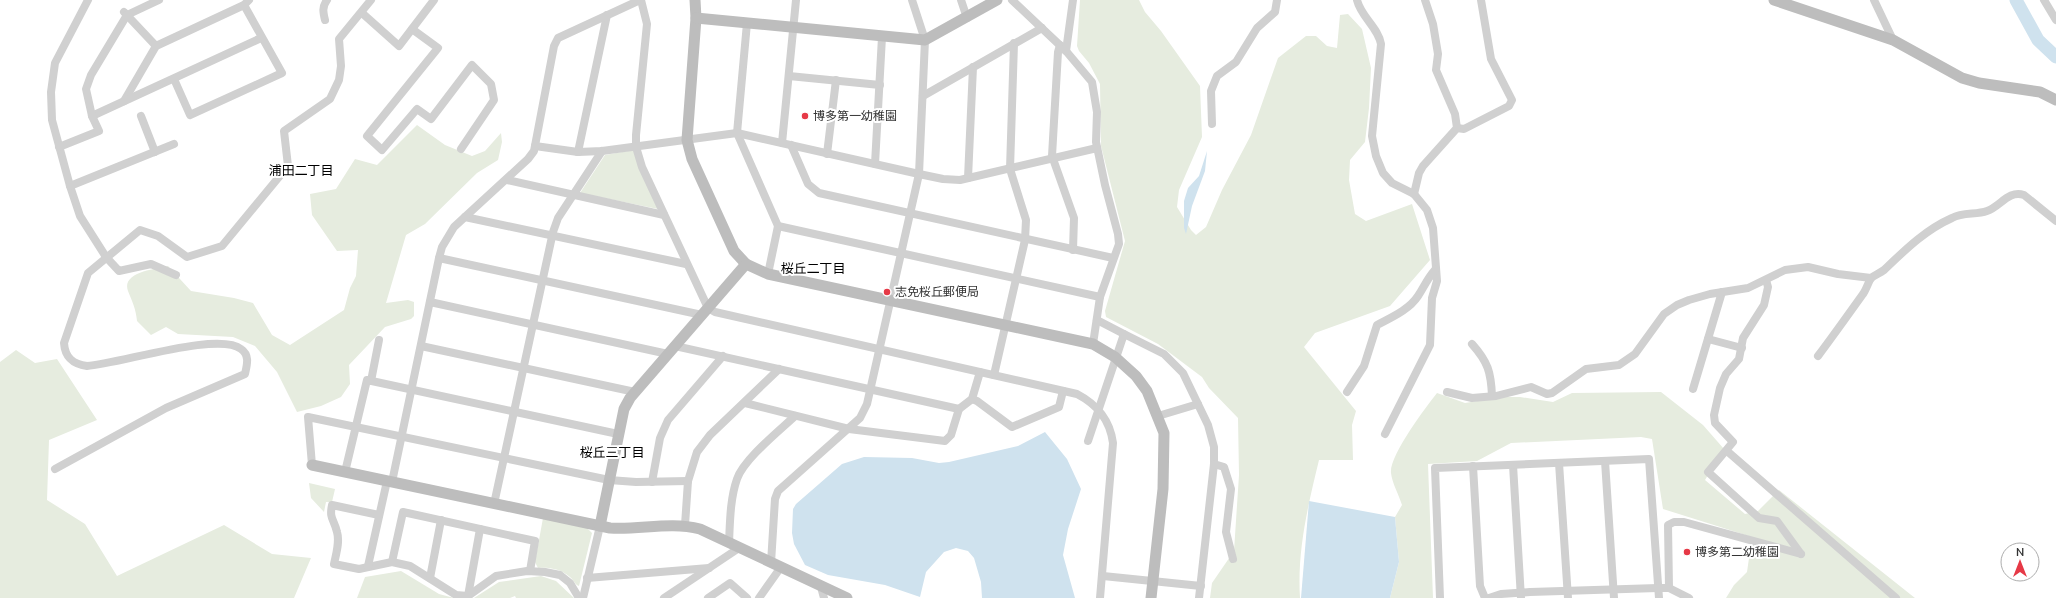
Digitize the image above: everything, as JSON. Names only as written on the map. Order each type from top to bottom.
[{"type":"street","points":[[88,0],[55,63],[50,92],[52,120],[70,186],[80,216],[106,257],[119,271],[151,264],[176,275]]},
{"type":"street","points":[[59,147],[98,131],[92,116],[86,89],[90,74],[125,13],[159,0]]},
{"type":"street","points":[[324,20],[323,4],[327,0]]},
{"type":"street","points":[[55,469],[166,408],[245,374],[248,364],[246,354],[241,348],[232,344],[206,343],[100,365],[78,365],[69,360],[64,351],[64,343],[88,273],[140,230],[158,236],[187,257],[222,246],[288,166],[284,131],[330,99],[339,80],[341,66],[339,38],[362,13],[371,0]]},
{"type":"street","points":[[362,13],[399,46],[434,0]]},
{"type":"street","points":[[368,566],[379,515],[402,436],[439,258],[448,234],[528,159],[535,146],[554,46],[558,38],[641,0],[647,24],[636,148],[642,167],[686,264],[705,311]]},
{"type":"street","points":[[694,0],[696,18],[687,140],[692,159],[734,251],[746,264],[768,274],[1093,344],[1115,357],[1136,376],[1147,391],[1164,433],[1164,453],[1151,598]]},
{"type":"street","points":[[782,143],[796,0]]},
{"type":"street","points":[[759,598],[776,565],[775,500],[778,491],[849,429],[860,418],[867,404],[919,174],[925,40],[912,0]]},
{"type":"street","points":[[961,0],[967,18]]},
{"type":"street","points":[[696,18],[925,40],[997,0]]},
{"type":"street","points":[[1012,0],[1063,48],[1092,82],[1097,112],[1097,148],[1118,234],[1119,244],[1100,297],[1093,344]]},
{"type":"street","points":[[1073,0],[1063,48],[1058,52],[1053,159],[1074,218],[1073,250]]},
{"type":"street","points":[[1212,124],[1211,91],[1217,76],[1236,62],[1257,28],[1275,12],[1277,0]]},
{"type":"street","points":[[1357,0],[1359,9],[1379,36],[1381,44],[1372,136],[1376,156],[1383,173],[1392,183],[1414,194],[1427,210],[1433,228],[1437,281],[1432,298],[1430,345],[1385,434]]},
{"type":"street","points":[[1414,194],[1417,178],[1423,166],[1454,134],[1457,128],[1455,114],[1436,70],[1438,54],[1433,24],[1425,0]]},
{"type":"street","points":[[1457,128],[1464,130],[1508,106],[1512,100],[1491,59],[1481,0]]},
{"type":"street","points":[[1774,0],[1893,40],[1962,78],[1979,83],[2040,92],[2056,100]]},
{"type":"street","points":[[1874,0],[1893,40]]},
{"type":"street","points":[[2044,0],[2056,20]]},
{"type":"street","points":[[124,101],[156,46],[246,3],[261,38],[282,73],[190,115],[174,79]]},
{"type":"street","points":[[125,13],[156,46]]},
{"type":"street","points":[[578,152],[607,15]]},
{"type":"street","points":[[747,23],[737,133],[778,226],[768,274]]},
{"type":"street","points":[[923,96],[1042,28]]},
{"type":"street","points":[[412,29],[438,48],[367,136],[382,150],[417,109],[431,119],[472,65],[491,84],[494,100],[461,149]]},
{"type":"street","points":[[875,164],[882,37]]},
{"type":"street","points":[[92,116],[261,38]]},
{"type":"street","points":[[994,375],[1025,240],[1026,220],[1010,169],[1014,43]]},
{"type":"street","points":[[968,178],[973,67]]},
{"type":"street","points":[[789,76],[880,85]]},
{"type":"street","points":[[827,154],[836,80]]},
{"type":"street","points":[[142,116],[155,152]]},
{"type":"street","points":[[535,146],[578,152],[602,152],[737,133],[943,179],[968,178],[1097,148]]},
{"type":"street","points":[[70,186],[174,144]]},
{"type":"street","points":[[791,145],[808,184],[819,193],[1025,240],[1113,258]]},
{"type":"street","points":[[494,504],[552,236],[558,218],[602,152]]},
{"type":"street","points":[[507,180],[664,215]]},
{"type":"street","points":[[1818,356],[1864,292],[1871,278],[1883,271],[1903,250],[1951,218],[1962,214],[1986,212],[1997,207],[2011,195],[2018,193],[2024,195],[2056,221]]},
{"type":"street","points":[[465,217],[686,264]]},
{"type":"street","points":[[778,226],[1015,280],[1100,297]]},
{"type":"street","points":[[439,258],[542,281],[714,312],[1077,394],[1098,409],[1108,422],[1113,443],[1100,598]]},
{"type":"street","points":[[583,598],[600,526],[624,408],[635,392],[746,264]]},
{"type":"street","points":[[1447,392],[1472,398],[1492,396],[1531,387],[1547,394],[1552,393],[1586,369],[1619,365],[1635,354],[1664,314],[1677,305],[1689,300],[1722,292],[1748,288],[1785,270],[1808,267],[1838,274],[1871,278]]},
{"type":"street","points":[[1347,392],[1364,366],[1377,325],[1400,312],[1417,298],[1425,280],[1435,270]]},
{"type":"street","points":[[1669,588],[1668,525],[1674,522],[1684,522],[1801,554],[1777,521],[1759,518],[1708,472],[1733,442],[1715,423],[1714,415],[1720,388],[1726,374],[1739,359],[1746,333],[1764,305],[1768,288],[1766,280]]},
{"type":"street","points":[[1693,390],[1722,292]]},
{"type":"street","points":[[430,302],[533,324],[672,350],[723,356],[959,409]]},
{"type":"street","points":[[1097,320],[1164,354],[1175,363],[1183,373],[1204,414],[1214,447],[1214,464],[1199,598]]},
{"type":"street","points":[[1088,441],[1124,334]]},
{"type":"street","points":[[1708,338],[1742,348]]},
{"type":"street","points":[[371,381],[379,340]]},
{"type":"street","points":[[1472,344],[1483,357],[1490,370],[1492,396]]},
{"type":"street","points":[[421,346],[635,392]]},
{"type":"street","points":[[652,482],[660,438],[668,420],[723,356]]},
{"type":"street","points":[[685,526],[688,481],[697,452],[710,435],[779,369]]},
{"type":"street","points":[[745,403],[849,429],[945,441],[951,435],[959,409],[972,399],[980,372]]},
{"type":"street","points":[[345,472],[367,380],[618,434]]},
{"type":"street","points":[[972,399],[977,401],[1012,427],[1059,407],[1063,391]]},
{"type":"street","points":[[1158,416],[1198,404]]},
{"type":"street","points":[[664,598],[709,568],[734,546],[733,494],[737,478],[745,465],[795,416]]},
{"type":"street","points":[[688,481],[652,482],[609,480],[308,417],[312,465],[600,526],[623,529],[685,526],[700,529],[776,565],[822,593],[847,598]]},
{"type":"street","points":[[1727,451],[1896,598]]},
{"type":"street","points":[[1440,598],[1435,468],[1649,459],[1659,598]]},
{"type":"street","points":[[1605,461],[1614,594]]},
{"type":"street","points":[[1559,463],[1568,595]]},
{"type":"street","points":[[1214,464],[1224,467],[1230,485],[1226,532],[1233,559]]},
{"type":"street","points":[[1514,465],[1521,595]]},
{"type":"street","points":[[1473,466],[1480,586],[1485,598]]},
{"type":"street","points":[[379,515],[332,505],[330,515],[337,533],[338,546],[334,564],[359,570],[368,566],[392,562],[410,566],[456,595],[468,596],[496,576],[530,571],[560,575],[570,584],[579,598]]},
{"type":"street","points":[[392,562],[403,512],[535,540],[530,571]]},
{"type":"street","points":[[430,578],[441,520]]},
{"type":"street","points":[[468,596],[480,528]]},
{"type":"street","points":[[588,578],[709,568]]},
{"type":"street","points":[[1102,576],[1201,586]]},
{"type":"street","points":[[708,598],[730,583],[747,598]]},
{"type":"street","points":[[1489,598],[1501,594],[1614,594],[1669,588],[1689,598]]},
{"type":"shaded area","points":[[1080,0],[1139,0],[1145,12],[1161,31],[1200,86],[1202,137],[1179,190],[1177,207],[1191,230],[1196,235],[1206,227],[1222,190],[1251,135],[1278,58],[1306,36],[1316,36],[1327,46],[1337,48],[1340,15],[1348,14],[1362,29],[1371,68],[1369,108],[1365,142],[1350,160],[1349,180],[1355,214],[1366,221],[1412,204],[1430,260],[1390,306],[1315,333],[1304,347],[1356,411],[1352,425],[1353,460],[1319,460],[1304,528],[1300,563],[1300,598],[1210,598],[1212,583],[1234,551],[1239,475],[1238,418],[1209,388],[1202,377],[1158,344],[1106,317],[1105,311],[1125,241],[1101,146],[1100,84],[1089,63],[1079,51],[1077,46]]},
{"type":"shaded area","points":[[417,125],[445,145],[472,156],[485,151],[501,133],[502,142],[498,160],[477,173],[425,224],[406,235],[386,303],[408,300],[414,302],[414,316],[411,319],[385,327],[349,365],[350,384],[341,397],[321,406],[297,412],[277,372],[255,346],[233,337],[178,334],[166,327],[151,335],[137,321],[135,309],[127,285],[134,276],[141,272],[168,266],[191,291],[234,298],[253,303],[272,335],[290,345],[344,310],[350,288],[356,276],[358,250],[337,251],[312,215],[310,194],[336,189],[355,159],[377,165]]},
{"type":"shaded area","points":[[634,150],[658,209],[580,193],[605,155]]},
{"type":"shaded area","points":[[16,350],[35,363],[57,359],[97,420],[49,440],[47,500],[85,524],[117,576],[224,525],[272,554],[311,558],[294,598],[0,598],[0,362]]},
{"type":"shaded area","points":[[1661,392],[1703,425],[1724,449],[1705,480],[1745,514],[1758,511],[1779,490],[1915,598],[1726,598],[1734,585],[1747,572],[1752,537],[1663,509],[1652,439],[1641,437],[1511,443],[1477,461],[1428,464],[1433,598],[1390,598],[1399,562],[1395,517],[1402,505],[1391,473],[1392,465],[1409,432],[1437,393],[1465,403],[1502,397],[1520,397],[1553,402],[1572,393]]},
{"type":"shaded area","points":[[309,483],[335,489],[332,502],[326,502],[324,512],[311,498]]},
{"type":"shaded area","points":[[543,518],[587,528],[592,533],[579,586],[570,577],[559,570],[551,568],[538,568],[535,562]]},
{"type":"shaded area","points":[[401,571],[439,594],[454,598],[357,598],[365,577]]},
{"type":"shaded area","points":[[541,576],[556,581],[574,598],[516,598],[515,596],[510,598],[474,598],[499,582]]},
{"type":"water","points":[[1207,151],[1205,171],[1192,206],[1186,234],[1184,228],[1184,201],[1188,188],[1199,176]]},
{"type":"water","points":[[1045,432],[1067,459],[1081,489],[1068,529],[1063,555],[1075,598],[982,598],[981,582],[974,558],[968,551],[956,548],[944,552],[926,572],[920,597],[885,585],[828,575],[805,565],[794,544],[792,533],[793,509],[796,504],[842,464],[864,457],[912,458],[939,463],[949,462],[1018,446]]},
{"type":"water","points":[[1309,501],[1395,517],[1399,562],[1390,598],[1301,598]]},
{"type":"waterway","points":[[2016,0],[2038,40],[2056,57]]},
{"type":"place","name":"博多第一幼稚園","points":[[805,116]]},
{"type":"place","name":"志免桜丘郵便局","points":[[887,292]]},
{"type":"place","name":"博多第二幼稚園","points":[[1687,552]]},
{"type":"district","name":"浦田二丁目","points":[[301,170]]},
{"type":"district","name":"桜丘二丁目","points":[[813,268]]},
{"type":"district","name":"桜丘三丁目","points":[[612,452]]}]
